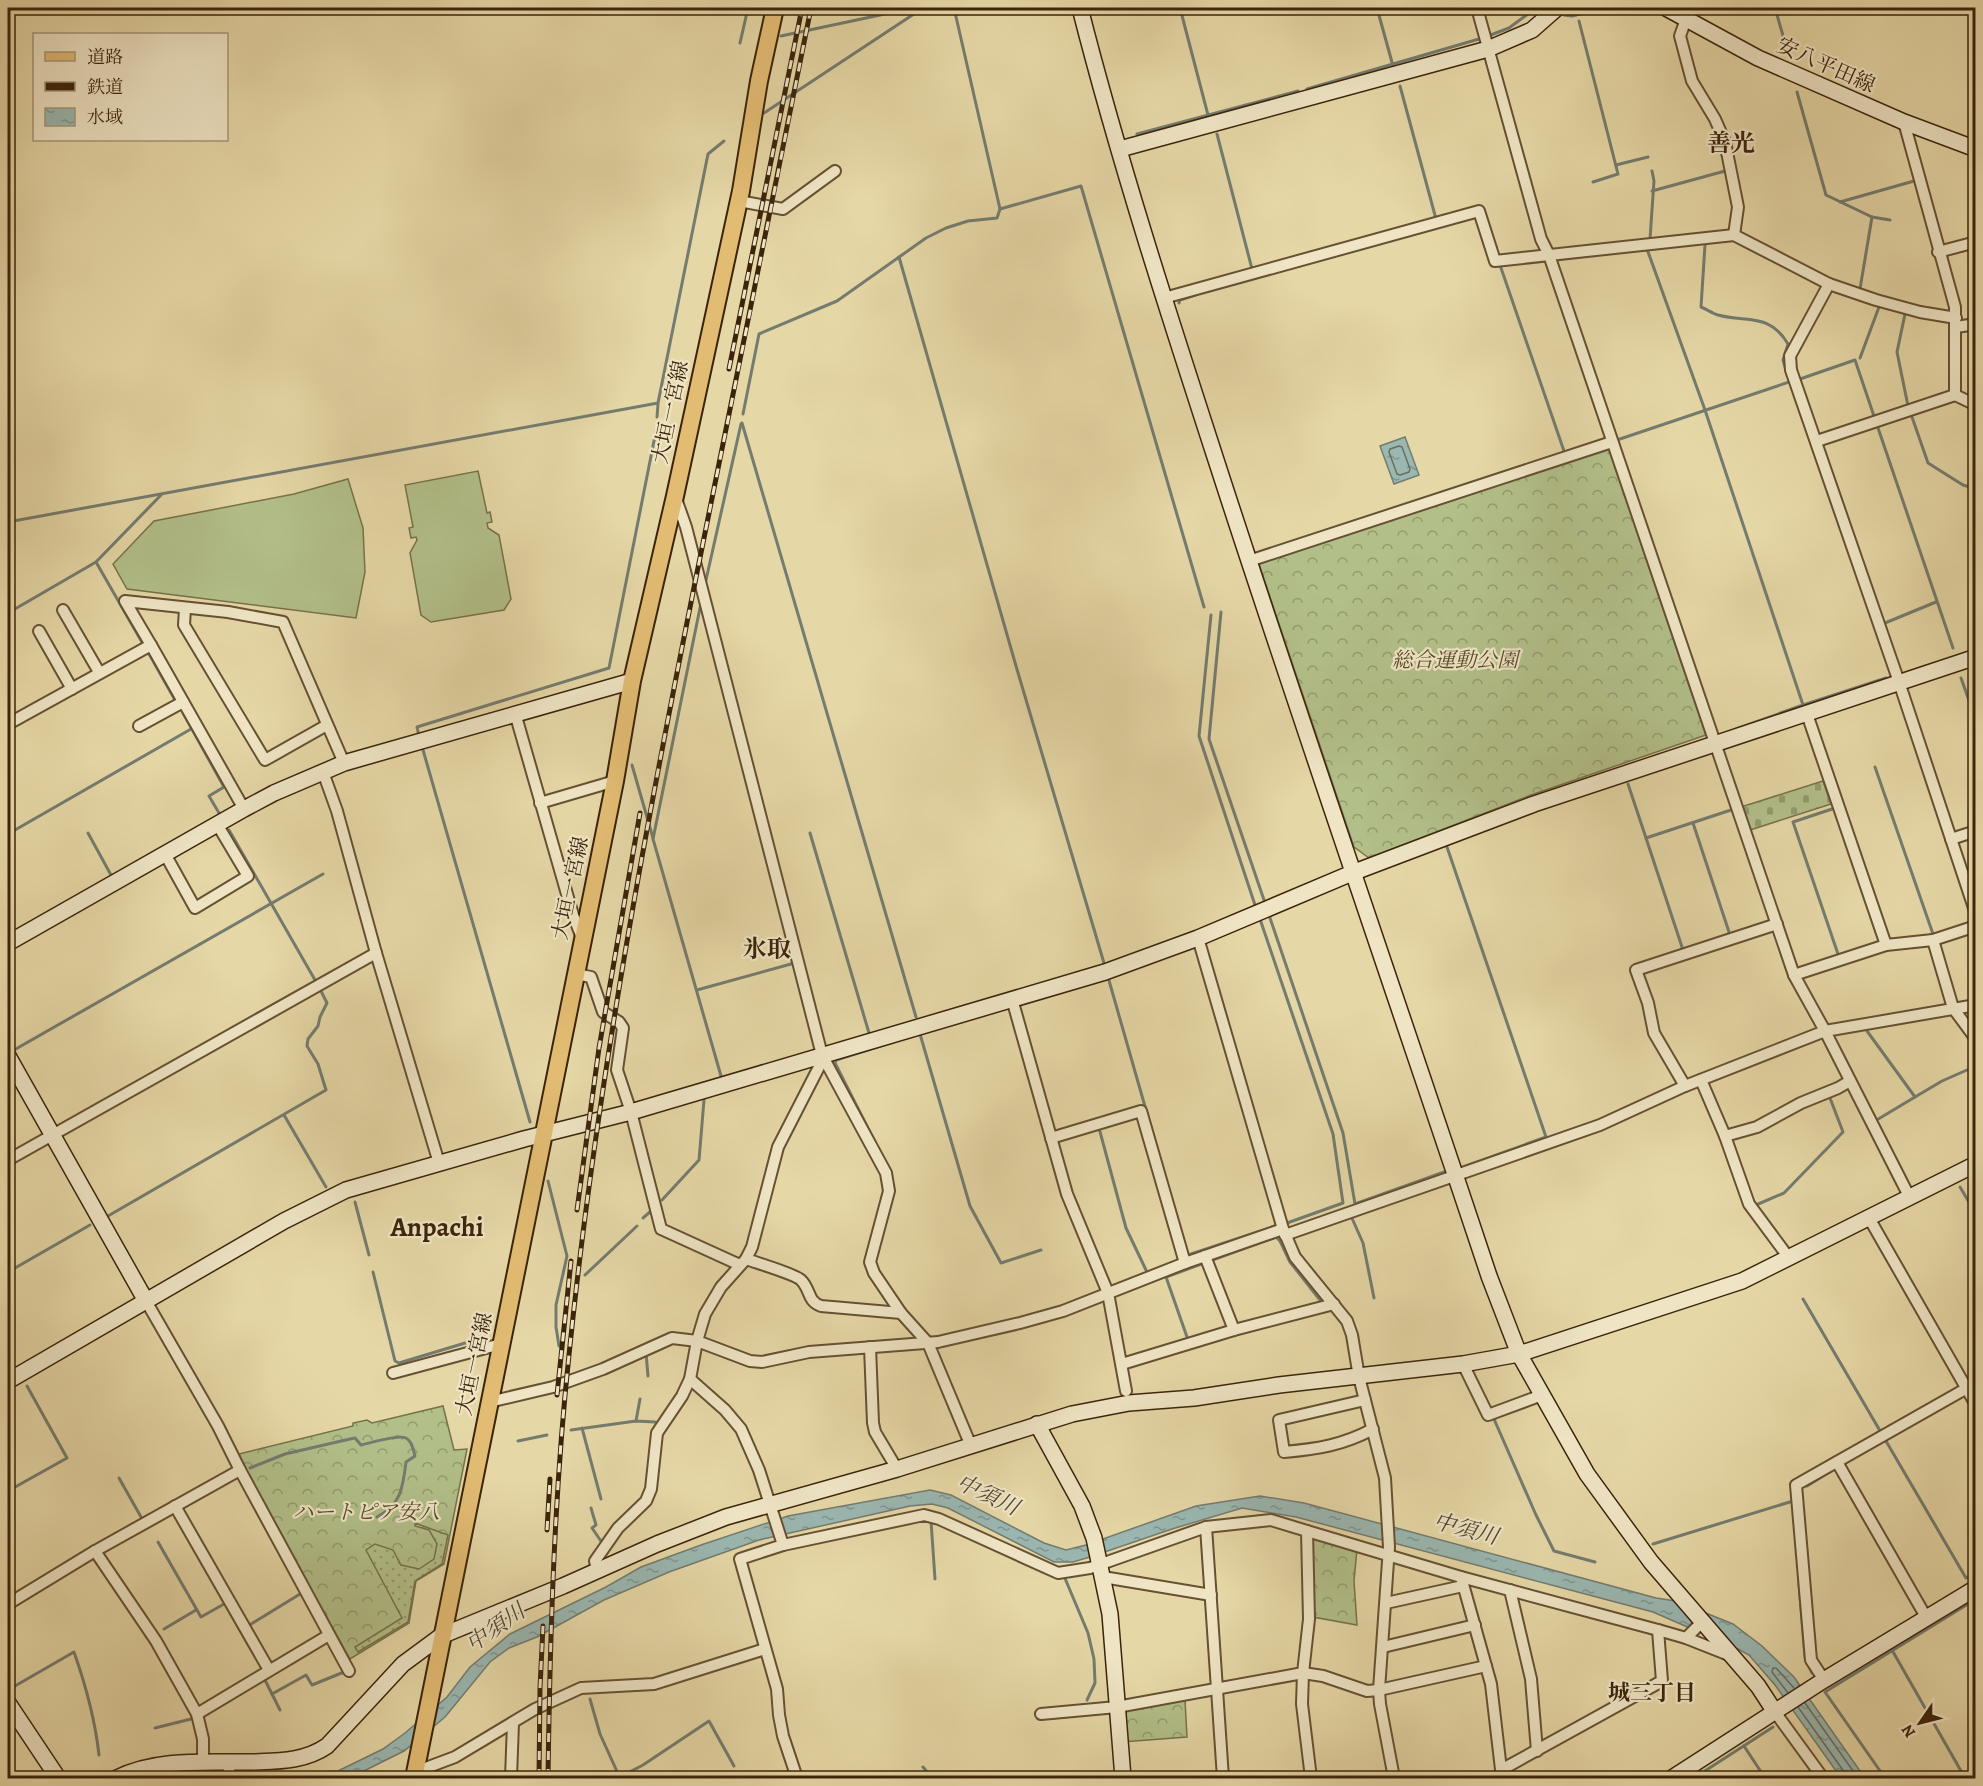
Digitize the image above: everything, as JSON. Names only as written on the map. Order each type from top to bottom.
[{"type":"main road","name":"大垣一宮線","points":[[414,1775],[615,781],[632,681],[739,201],[759,81],[775,8]]},
{"type":"street","points":[[1080,8],[1164,298],[1249,561],[1489,1276],[1519,1354],[1587,1474],[1651,1562],[1780,1709],[1823,1779]]},
{"type":"street","points":[[1477,8],[1541,239],[1549,255],[1794,975],[1910,1198]]},
{"type":"street","points":[[1120,149],[1488,49],[1532,30],[1557,8]]},
{"type":"street","name":"安八平田線","points":[[1666,8],[1758,58],[1904,122],[1976,149]]},
{"type":"street","points":[[1686,19],[1680,36],[1692,81],[1715,119],[1725,142],[1738,207],[1734,235]]},
{"type":"street","points":[[1904,122],[1955,307],[1955,395]]},
{"type":"street","points":[[739,201],[783,209],[835,171]]},
{"type":"street","points":[[1164,298],[1479,212],[1495,261],[1734,235],[1829,284],[1956,322],[1976,324]]},
{"type":"street","points":[[1938,252],[1976,242]]},
{"type":"street","points":[[1829,284],[1790,356],[1791,370],[1976,914]]},
{"type":"street","points":[[1817,441],[1955,395],[1976,405]]},
{"type":"street","points":[[1249,561],[1612,442]]},
{"type":"street","points":[[675,496],[689,538],[822,1055],[886,1173],[889,1191],[870,1262],[874,1273],[901,1313],[928,1343],[971,1446]]},
{"type":"street","points":[[244,809],[125,602],[228,612],[283,622],[344,763]]},
{"type":"street","points":[[185,608],[184,625],[265,760],[327,725]]},
{"type":"street","points":[[63,610],[99,672]]},
{"type":"street","points":[[39,631],[72,689]]},
{"type":"street","points":[[8,724],[151,645]]},
{"type":"street","points":[[8,1380],[345,1190],[544,1133],[631,1112],[1105,972],[1198,938],[1352,873],[1534,804],[1976,657]]},
{"type":"street","points":[[8,943],[244,809],[274,793],[344,763],[632,681]]},
{"type":"street","points":[[139,726],[183,702]]},
{"type":"street","points":[[515,713],[573,915],[582,938]]},
{"type":"street","points":[[1807,714],[1886,945]]},
{"type":"street","points":[[323,772],[337,811],[376,953],[439,1163]]},
{"type":"street","points":[[540,803],[615,781]]},
{"type":"street","points":[[165,854],[195,908],[248,876],[217,824]]},
{"type":"street","points":[[1951,839],[1976,831]]},
{"type":"street","points":[[1685,1086],[1654,1033],[1648,1003],[1636,970],[1777,924]]},
{"type":"street","points":[[1794,975],[1886,945],[1933,940],[1976,926]]},
{"type":"street","points":[[1198,938],[1284,1232],[1295,1257],[1347,1321],[1352,1335],[1359,1377],[1385,1478],[1389,1550],[1379,1690],[1394,1779]]},
{"type":"street","points":[[1933,940],[1953,1008],[1976,1039]]},
{"type":"street","points":[[8,1160],[376,953]]},
{"type":"street","points":[[576,974],[591,976],[603,1012],[619,1022],[623,1028],[617,1070],[631,1112],[661,1229],[743,1262],[800,1279],[808,1291],[809,1299],[814,1304],[901,1313]]},
{"type":"street","points":[[1012,999],[1066,1194],[1108,1293],[1126,1391]]},
{"type":"street","points":[[489,1402],[553,1388],[603,1369],[672,1338],[697,1341],[750,1361],[762,1362],[808,1353],[928,1343],[1020,1323],[1063,1311],[1205,1256],[1284,1232],[1600,1125],[1685,1086],[1825,1031],[1976,1005]]},
{"type":"street","points":[[597,1570],[595,1561],[618,1528],[646,1501],[651,1489],[657,1433],[682,1396],[690,1378],[705,1314],[721,1287],[743,1262],[752,1247],[778,1147],[816,1074],[822,1055]]},
{"type":"street","points":[[8,1056],[218,1426],[349,1671]]},
{"type":"street","points":[[1701,1080],[1725,1136],[1749,1204],[1789,1258]]},
{"type":"street","points":[[1725,1136],[1757,1127],[1801,1103],[1850,1081]]},
{"type":"street","points":[[1051,1138],[1141,1111],[1185,1263]]},
{"type":"street","points":[[117,1779],[141,1770],[167,1765],[203,1763],[229,1771],[314,1755],[327,1746],[403,1664],[441,1636],[726,1517],[773,1510],[1037,1425],[1101,1407],[1464,1364],[1519,1354],[1742,1281],[1976,1164]]},
{"type":"street","points":[[1869,1218],[1971,1386],[1976,1405]]},
{"type":"street","points":[[1205,1256],[1234,1330]]},
{"type":"street","points":[[1122,1364],[1234,1330],[1334,1304]]},
{"type":"street","points":[[393,1373],[501,1344]]},
{"type":"street","points":[[870,1347],[873,1423],[875,1432],[897,1469]]},
{"type":"street","points":[[1464,1364],[1488,1415],[1542,1395]]},
{"type":"street","points":[[690,1378],[725,1410],[741,1429],[750,1446],[782,1542]]},
{"type":"street","points":[[1824,1680],[1811,1660],[1796,1485],[1971,1386]]},
{"type":"street","points":[[1126,1391],[1147,1402]]},
{"type":"street","points":[[1101,1407],[1126,1391]]},
{"type":"street","points":[[1365,1400],[1279,1420],[1284,1452],[1321,1448],[1352,1440],[1373,1429]]},
{"type":"street","points":[[1037,1425],[1082,1506],[1101,1566],[1110,1614],[1123,1779]]},
{"type":"street","points":[[1837,1462],[1926,1617]]},
{"type":"street","points":[[8,1604],[95,1551],[240,1470]]},
{"type":"street","points":[[176,1506],[269,1670]]},
{"type":"street","points":[[797,1779],[778,1715],[777,1689],[740,1559],[782,1542],[924,1515],[994,1543],[1058,1573],[1101,1566],[1206,1527],[1271,1520],[1389,1550],[1462,1582],[1510,1590],[1686,1638],[1732,1657]]},
{"type":"street","points":[[1206,1527],[1223,1779]]},
{"type":"street","points":[[1307,1531],[1309,1619],[1302,1704],[1311,1779]]},
{"type":"street","points":[[95,1551],[156,1641],[197,1714],[203,1739],[203,1763]]},
{"type":"street","points":[[1101,1566],[1211,1594]]},
{"type":"street","points":[[1386,1603],[1462,1582]]},
{"type":"street","points":[[1462,1582],[1491,1684],[1502,1774],[1537,1751],[1662,1681],[1658,1630]]},
{"type":"street","points":[[1672,1779],[1824,1680],[1976,1588]]},
{"type":"street","points":[[1510,1590],[1531,1679],[1537,1751]]},
{"type":"street","points":[[1686,1638],[1702,1622]]},
{"type":"street","points":[[1383,1647],[1474,1625]]},
{"type":"street","points":[[197,1714],[329,1635]]},
{"type":"street","points":[[414,1775],[455,1757],[535,1709],[581,1688],[654,1684],[765,1649]]},
{"type":"street","points":[[1041,1714],[1117,1707],[1288,1674],[1303,1673],[1323,1676],[1366,1691],[1486,1666]]},
{"type":"street","points":[[8,1703],[58,1779]]},
{"type":"street","points":[[511,1779],[513,1723]]},
{"type":"green space","name":"総合運動公園","points":[[1608,446],[1706,735],[1531,795],[1369,858],[1354,847],[1259,564]]},
{"type":"green space","points":[[478,471],[487,513],[490,512],[492,522],[487,523],[488,528],[499,535],[511,599],[504,610],[431,622],[421,615],[410,553],[417,540],[416,537],[411,538],[409,528],[413,527],[405,485]]},
{"type":"green space","points":[[348,479],[363,528],[365,572],[356,618],[127,589],[113,564],[154,521],[294,494]]},
{"type":"green space","points":[[1823,781],[1831,804],[1750,830],[1741,807]]},
{"type":"green space","name":"ハートピア安八","points":[[443,1406],[454,1450],[467,1449],[444,1564],[416,1581],[409,1623],[350,1659],[246,1474],[239,1454],[353,1426],[353,1423],[367,1420],[372,1423]]},
{"type":"green space","points":[[415,1523],[448,1535],[442,1564],[415,1581],[408,1622],[358,1652],[355,1647],[402,1618],[366,1550],[375,1544],[393,1550],[401,1565],[419,1569],[434,1559],[437,1544],[429,1530],[415,1526]]},
{"type":"green space","points":[[1310,1538],[1357,1549],[1354,1581],[1357,1625],[1313,1617]]},
{"type":"green space","points":[[1185,1700],[1187,1737],[1122,1742],[1120,1710]]},
{"type":"water","points":[[1405,437],[1419,475],[1394,484],[1380,446]]},
{"type":"water","points":[[930,1490],[951,1495],[1044,1543],[1066,1550],[1196,1506],[1260,1496],[1304,1503],[1656,1598],[1676,1601],[1733,1624],[1762,1646],[1794,1677],[1865,1778],[1841,1778],[1775,1685],[1749,1655],[1653,1612],[1296,1517],[1242,1508],[1073,1562],[1054,1562],[948,1508],[932,1504],[910,1506],[759,1540],[669,1572],[604,1600],[537,1637],[509,1648],[490,1662],[445,1717],[404,1751],[350,1778],[158,1778],[236,1777],[338,1771],[383,1749],[405,1733],[447,1697],[470,1667],[510,1634],[606,1587],[641,1567],[788,1516]]},
{"type":"waterway","points":[[740,43],[748,8]]},
{"type":"waterway","points":[[781,36],[885,14],[895,8]]},
{"type":"waterway","points":[[764,113],[923,8]]},
{"type":"waterway","points":[[743,414],[759,334],[837,301],[926,238],[946,228],[968,221],[997,218],[1000,209],[954,8]]},
{"type":"waterway","points":[[1180,8],[1208,115]]},
{"type":"waterway","points":[[1377,8],[1393,66]]},
{"type":"waterway","points":[[1488,36],[1509,28],[1536,8],[1540,9]]},
{"type":"waterway","points":[[1564,15],[1572,16],[1605,8]]},
{"type":"waterway","points":[[1775,8],[1788,53]]},
{"type":"waterway","points":[[1973,8],[1976,17]]},
{"type":"waterway","points":[[1579,21],[1618,174],[1593,182]]},
{"type":"waterway","points":[[1307,89],[1479,39]]},
{"type":"waterway","points":[[1400,86],[1436,219]]},
{"type":"waterway","points":[[1137,134],[1298,91]]},
{"type":"waterway","points":[[1797,92],[1826,195],[1872,217],[1890,220]]},
{"type":"waterway","points":[[1217,134],[1252,269]]},
{"type":"waterway","points":[[8,522],[658,403],[708,154],[724,141]]},
{"type":"waterway","points":[[1616,165],[1648,157]]},
{"type":"waterway","points":[[1650,239],[1654,181],[1652,171]]},
{"type":"waterway","points":[[1652,191],[1725,171]]},
{"type":"waterway","points":[[1840,202],[1914,181]]},
{"type":"waterway","points":[[1000,209],[1081,186],[1204,607]]},
{"type":"waterway","points":[[1860,289],[1872,217]]},
{"type":"waterway","points":[[1705,245],[1701,307],[1718,315],[1757,320],[1773,327],[1788,344],[1783,360],[1787,374]]},
{"type":"waterway","points":[[1647,249],[1705,410],[1803,705],[1736,729]]},
{"type":"waterway","points":[[899,257],[1104,963]]},
{"type":"waterway","points":[[1500,265],[1564,451]]},
{"type":"waterway","points":[[1179,303],[1180,300],[1195,295]]},
{"type":"waterway","points":[[1860,358],[1879,307]]},
{"type":"waterway","points":[[1905,314],[1897,352],[1908,406]]},
{"type":"waterway","points":[[1964,321],[1976,318]]},
{"type":"waterway","points":[[1800,379],[1855,360],[1875,419]]},
{"type":"waterway","points":[[1617,440],[1792,381]]},
{"type":"waterway","points":[[657,417],[658,404]]},
{"type":"waterway","points":[[1912,417],[1928,463],[1963,485],[1976,489]]},
{"type":"waterway","points":[[742,423],[916,1017]]},
{"type":"waterway","points":[[706,580],[741,424]]},
{"type":"waterway","points":[[1877,425],[1953,648]]},
{"type":"waterway","points":[[419,736],[417,727],[609,668],[656,431]]},
{"type":"waterway","points":[[8,613],[96,562],[161,495]]},
{"type":"waterway","points":[[96,562],[143,644]]},
{"type":"waterway","points":[[1885,623],[1936,602]]},
{"type":"waterway","points":[[701,603],[653,839],[721,1076]]},
{"type":"waterway","points":[[1221,612],[1209,739],[1264,900]]},
{"type":"waterway","points":[[1211,615],[1199,736],[1255,905]]},
{"type":"waterway","points":[[148,652],[175,700]]},
{"type":"waterway","points":[[1803,705],[1886,678]]},
{"type":"waterway","points":[[1961,678],[1976,720]]},
{"type":"waterway","points":[[183,713],[224,787],[209,796],[219,813]]},
{"type":"waterway","points":[[8,834],[191,729]]},
{"type":"waterway","points":[[423,750],[530,1122]]},
{"type":"waterway","points":[[632,765],[653,838]]},
{"type":"waterway","points":[[1875,767],[1933,934]]},
{"type":"waterway","points":[[1628,784],[1646,838]]},
{"type":"waterway","points":[[1835,808],[1793,822],[1839,957]]},
{"type":"waterway","points":[[1679,951],[1683,950],[1646,838],[1734,809]]},
{"type":"waterway","points":[[1693,823],[1730,935]]},
{"type":"waterway","points":[[229,830],[315,980]]},
{"type":"waterway","points":[[88,833],[111,875]]},
{"type":"waterway","points":[[810,833],[869,1033]]},
{"type":"waterway","points":[[1447,847],[1546,1137],[1463,1167]]},
{"type":"waterway","points":[[14,1050],[323,874]]},
{"type":"waterway","points":[[1269,915],[1343,1133],[1355,1204],[1447,1171]]},
{"type":"waterway","points":[[1260,919],[1333,1134],[1343,1203],[1287,1223]]},
{"type":"waterway","points":[[697,990],[791,964]]},
{"type":"waterway","points":[[1108,977],[1166,1180]]},
{"type":"waterway","points":[[108,1216],[326,1090],[318,1064],[307,1046],[308,1039],[318,1026],[327,1003],[321,991]]},
{"type":"waterway","points":[[1867,1031],[1915,1097],[1875,1121]]},
{"type":"waterway","points":[[920,1034],[970,1206],[1001,1263],[1041,1250]]},
{"type":"waterway","points":[[875,1142],[835,1063],[836,1060],[890,1043]]},
{"type":"waterway","points":[[1915,1097],[1967,1070]]},
{"type":"waterway","points":[[1756,1205],[1784,1193],[1843,1132],[1830,1098]]},
{"type":"waterway","points":[[662,1200],[699,1160],[704,1100]]},
{"type":"waterway","points":[[284,1115],[326,1187]]},
{"type":"waterway","points":[[1099,1128],[1126,1228],[1146,1270]]},
{"type":"waterway","points":[[548,1181],[567,1256],[556,1305],[559,1346]]},
{"type":"waterway","points":[[1960,1187],[1976,1214]]},
{"type":"waterway","points":[[355,1202],[369,1255]]},
{"type":"waterway","points":[[643,1218],[651,1211]]},
{"type":"waterway","points":[[1351,1216],[1363,1243],[1374,1298]]},
{"type":"waterway","points":[[8,1272],[90,1225]]},
{"type":"waterway","points":[[585,1275],[637,1226]]},
{"type":"waterway","points":[[1187,1253],[1188,1255],[1275,1226]]},
{"type":"waterway","points":[[1187,1337],[1166,1277],[1276,1237],[1290,1262],[1320,1300]]},
{"type":"waterway","points":[[373,1272],[395,1361],[399,1363],[485,1337]]},
{"type":"waterway","points":[[1803,1299],[1966,1578],[1976,1573]]},
{"type":"waterway","points":[[646,1353],[648,1376]]},
{"type":"waterway","points":[[8,1491],[67,1458],[27,1386]]},
{"type":"waterway","points":[[636,1421],[640,1399]]},
{"type":"waterway","points":[[1497,1417],[1494,1419],[1554,1551],[1595,1562]]},
{"type":"waterway","points":[[571,1430],[636,1421],[655,1422]]},
{"type":"waterway","points":[[582,1428],[601,1499]]},
{"type":"waterway","points":[[518,1441],[547,1435]]},
{"type":"waterway","points":[[250,1468],[285,1454],[355,1438],[361,1445],[391,1438],[406,1438],[411,1443],[415,1456],[406,1462],[402,1487],[396,1501],[377,1517]]},
{"type":"waterway","points":[[1807,1486],[1831,1471]]},
{"type":"waterway","points":[[119,1478],[141,1517]]},
{"type":"waterway","points":[[1653,1544],[1793,1501],[1793,1503]]},
{"type":"waterway","points":[[591,1508],[596,1525],[592,1528],[603,1544]]},
{"type":"waterway","points":[[931,1521],[935,1579]]},
{"type":"waterway","points":[[158,1542],[201,1617],[224,1604]]},
{"type":"waterway","points":[[1064,1576],[1088,1633],[1094,1659],[1095,1683],[1087,1700]]},
{"type":"waterway","points":[[1799,1584],[1805,1657],[1812,1673]]},
{"type":"waterway","points":[[248,1626],[300,1594]]},
{"type":"waterway","points":[[1885,1778],[1825,1692],[1968,1604]]},
{"type":"waterway","points":[[164,1629],[196,1610]]},
{"type":"waterway","points":[[1892,1650],[1965,1778]]},
{"type":"waterway","points":[[8,1690],[74,1652],[90,1703],[99,1755]]},
{"type":"waterway","points":[[272,1694],[306,1675],[312,1685],[344,1672]]},
{"type":"waterway","points":[[265,1680],[280,1710]]},
{"type":"waterway","points":[[590,1699],[600,1734],[620,1778]]},
{"type":"waterway","points":[[155,1728],[191,1719]]},
{"type":"waterway","points":[[620,1777],[643,1765],[709,1721],[734,1766]]},
{"type":"waterway","points":[[1694,1778],[1773,1727]]},
{"type":"waterway","points":[[1744,1746],[1765,1778]]},
{"type":"waterway","points":[[923,1767],[928,1773],[924,1778]]},
{"type":"waterway","points":[[1951,1778],[1962,1772]]},
{"type":"waterway","points":[[1465,1778],[1497,1773]]},
{"type":"railway","points":[[729,369],[802,8]]},
{"type":"railway","points":[[548,1778],[556,1514],[569,1355],[594,1149],[644,843],[811,8]]},
{"type":"railway","points":[[577,1210],[599,1048],[640,813]]},
{"type":"railway","points":[[557,1395],[571,1261]]},
{"type":"railway","points":[[547,1530],[550,1479]]},
{"type":"railway","points":[[539,1778],[543,1626]]},
{"type":"district","name":"善光","points":[[1731,143]]},
{"type":"district","name":"氷取","points":[[767,949]]},
{"type":"district","name":"Anpachi","points":[[437,1227]]},
{"type":"district","name":"城三丁目","points":[[1652,1692]]},
{"type":"water label","name":"中須川","points":[[988,1494]]},
{"type":"water label","name":"中須川","points":[[1466,1528]]},
{"type":"water label","name":"中須川","points":[[495,1627]]}]
